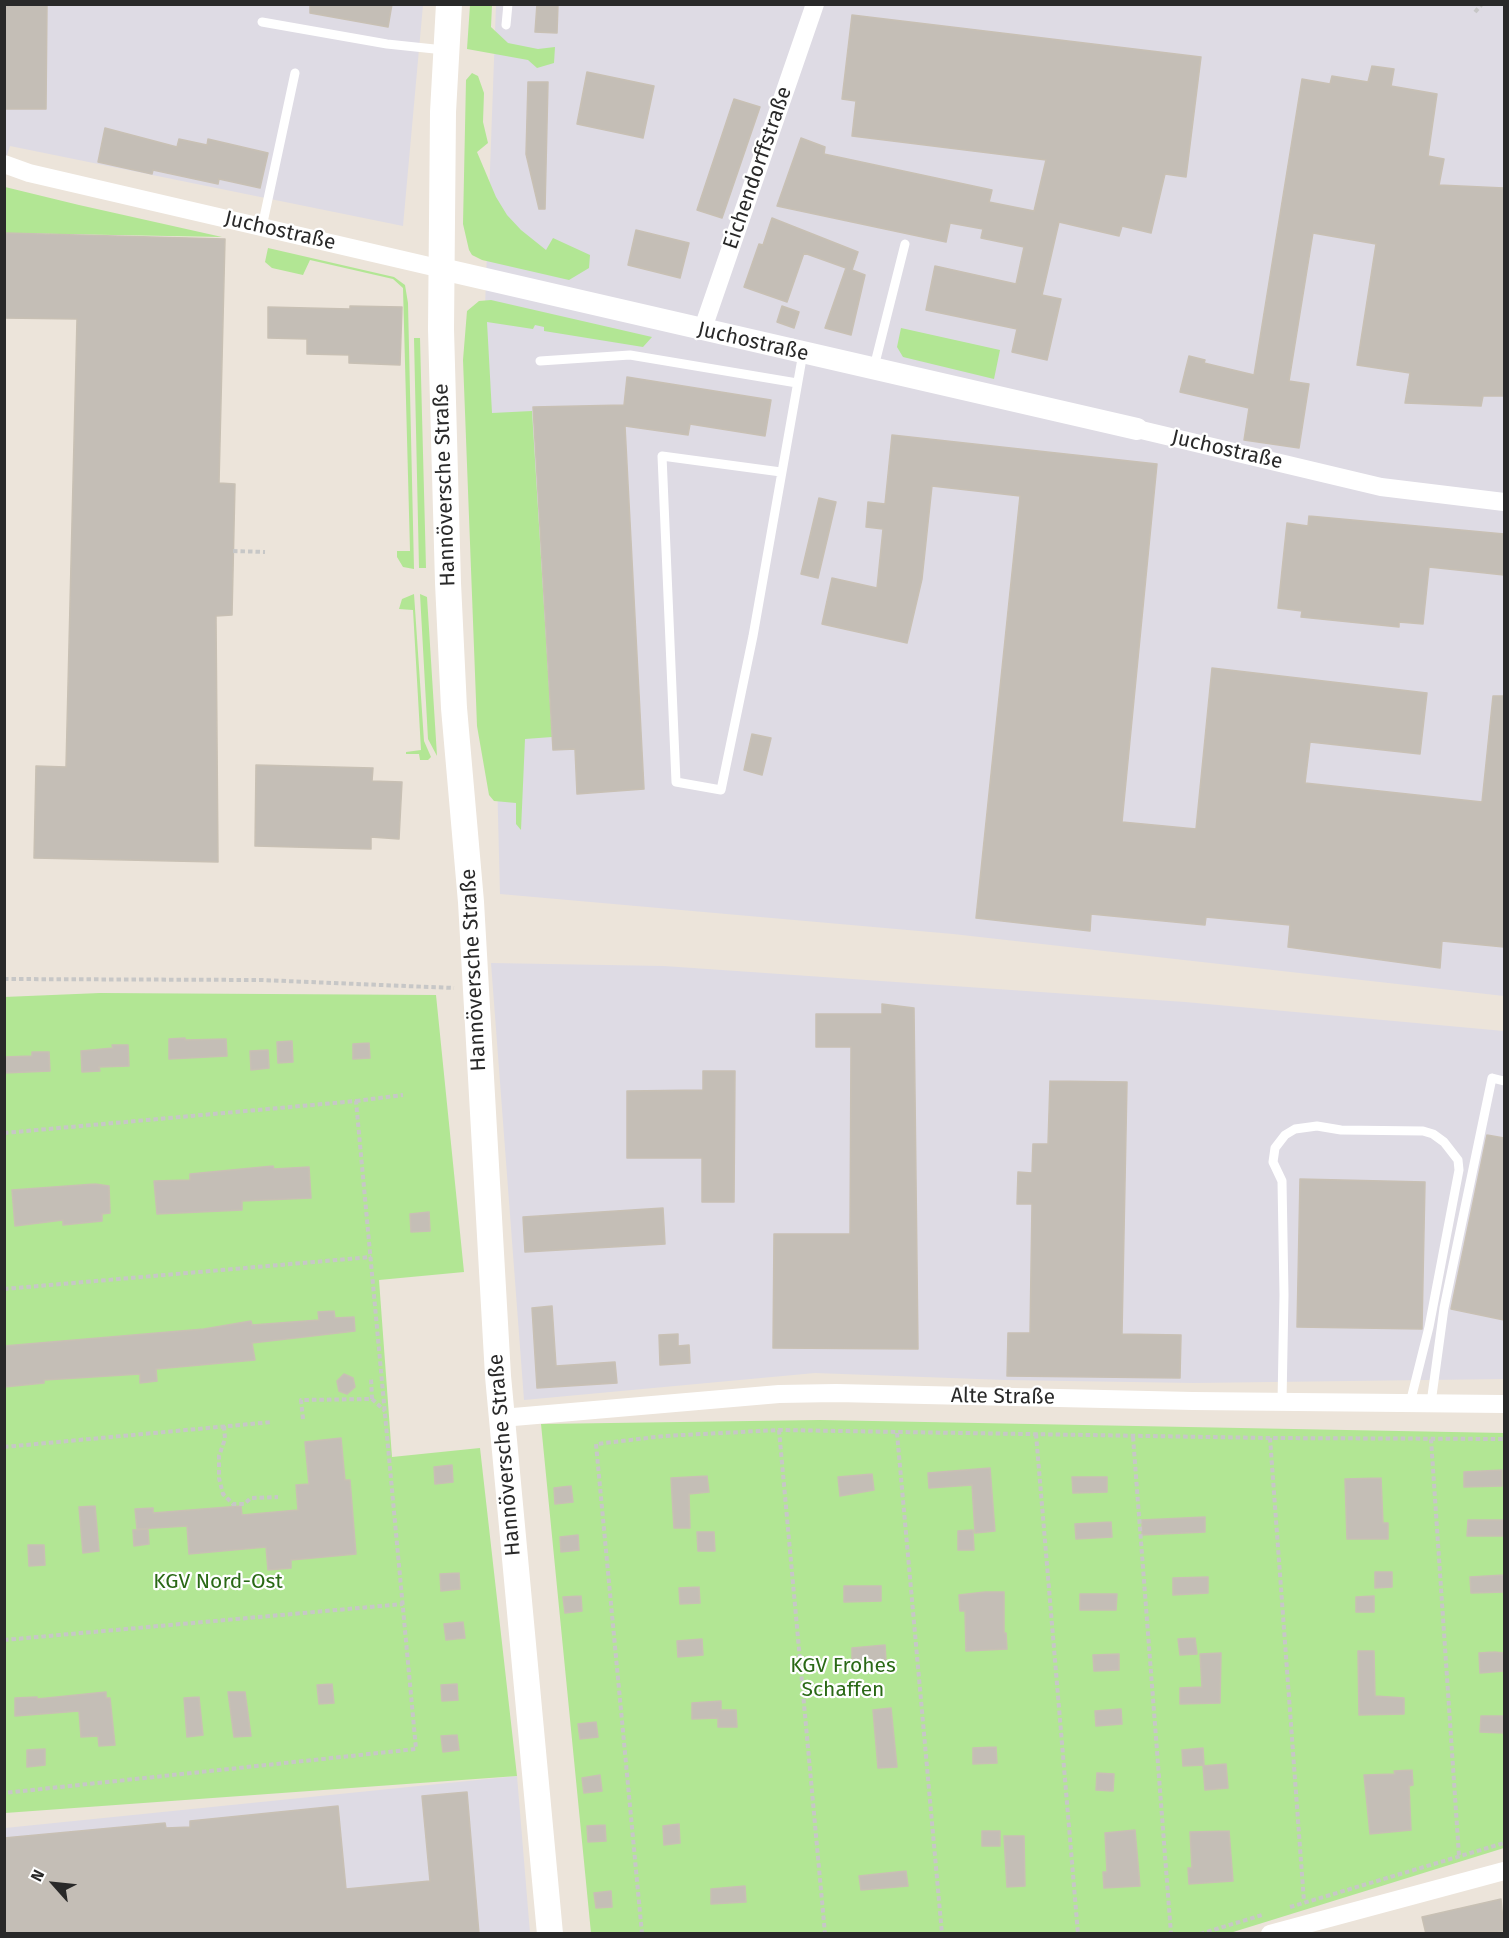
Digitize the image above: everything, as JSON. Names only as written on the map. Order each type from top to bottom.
[{"type":"main road","name":"Hannöversche Straße","points":[[448,4],[442,269],[442,394],[448,594],[475,988],[491,1284],[549,1934]]},
{"type":"street","name":"Eichendorffstraße","points":[[702,331],[815,4]]},
{"type":"street","name":"Juchostraße","points":[[4,164],[29,173],[702,331],[1137,429],[1381,487],[1504,502]]},
{"type":"street","name":"Alte Straße","points":[[502,1418],[768,1395],[836,1393],[1504,1404]]},
{"type":"street","points":[[1272,1933],[1504,1871]]},
{"type":"lane","points":[[506,25],[508,4]]},
{"type":"lane","points":[[262,22],[387,44],[446,50]]},
{"type":"lane","points":[[262,227],[295,73]]},
{"type":"lane","points":[[874,370],[905,244]]},
{"type":"lane","points":[[781,472],[662,456],[676,782],[721,790],[753,636],[803,353]]},
{"type":"lane","points":[[540,361],[630,355],[797,383]]},
{"type":"lane","points":[[1431,1403],[1444,1308],[1492,1078],[1504,1081]]},
{"type":"lane","points":[[1282,1402],[1282,1181],[1273,1162],[1275,1148],[1285,1135],[1295,1129],[1317,1126],[1341,1130],[1423,1131],[1433,1134],[1444,1142],[1458,1160],[1460,1170],[1431,1316],[1410,1403]]},
{"type":"path","points":[[1475,12],[1482,4]]},
{"type":"path","points":[[233,551],[265,552]]},
{"type":"path","points":[[4,979],[261,980],[475,988]]},
{"type":"path","points":[[4,1133],[403,1095]]},
{"type":"path","points":[[4,1793],[416,1749],[356,1101]]},
{"type":"path","points":[[4,1289],[370,1257]]},
{"type":"path","points":[[371,1378],[372,1399],[386,1412]]},
{"type":"path","points":[[303,1419],[301,1400],[347,1396],[357,1401],[372,1399]]},
{"type":"path","points":[[4,1446],[272,1422]]},
{"type":"path","points":[[224,1426],[225,1439],[219,1456],[219,1478],[224,1494],[233,1504],[244,1504],[250,1498],[278,1497]]},
{"type":"path","points":[[779,1430],[825,1934]]},
{"type":"path","points":[[642,1934],[596,1444],[664,1436],[779,1430],[1133,1437],[1504,1439]]},
{"type":"path","points":[[897,1433],[942,1934]]},
{"type":"path","points":[[1036,1434],[1078,1934]]},
{"type":"path","points":[[1133,1437],[1171,1934]]},
{"type":"path","points":[[1270,1438],[1304,1902]]},
{"type":"path","points":[[1431,1439],[1459,1856]]},
{"type":"path","points":[[4,1640],[403,1604]]},
{"type":"path","points":[[1284,1909],[1504,1843]]},
{"type":"path","points":[[1200,1934],[1273,1912]]},
{"type":"shaded area","points":[[5,5],[423,5],[403,226],[10,146],[5,161]]},
{"type":"shaded area","points":[[496,5],[1504,5],[1504,996],[953,934],[500,894],[485,307]]},
{"type":"shaded area","points":[[491,963],[664,966],[1185,1002],[1504,1031],[1504,1379],[1194,1383],[1005,1380],[815,1373],[524,1400]]},
{"type":"shaded area","points":[[517,1776],[530,1933],[5,1934],[5,1828]]},
{"type":"green space","points":[[470,5],[492,5],[491,27],[508,43],[538,49],[555,47],[554,63],[537,68],[528,60],[467,49]]},
{"type":"green space","points":[[472,73],[478,76],[484,93],[483,122],[488,143],[477,152],[496,197],[507,215],[521,230],[546,250],[553,238],[590,255],[589,268],[569,280],[482,260],[472,255],[469,250],[463,224],[466,80]]},
{"type":"green space","points":[[5,187],[79,205],[222,237],[5,233]]},
{"type":"green space","points":[[268,248],[394,277],[405,285],[408,303],[414,569],[403,567],[397,557],[397,551],[410,551],[403,288],[393,279],[310,260],[303,275],[272,268],[265,262]]},
{"type":"green space","points":[[491,300],[652,337],[643,347],[544,331],[544,327],[535,325],[533,329],[487,322],[492,413],[532,411],[552,737],[525,739],[521,830],[516,824],[516,803],[494,801],[489,795],[477,726],[463,360],[467,311],[479,301]]},
{"type":"green space","points":[[901,328],[1000,350],[994,379],[903,357],[897,347]]},
{"type":"green space","points":[[414,338],[420,338],[426,568],[419,568]]},
{"type":"green space","points":[[414,594],[424,741],[431,757],[428,760],[420,760],[419,754],[406,754],[406,752],[421,750],[413,610],[399,609],[402,599]]},
{"type":"green space","points":[[420,594],[427,597],[437,756],[428,739]]},
{"type":"green space","name":"KGV Nord-Ost","points":[[100,993],[436,995],[464,1272],[379,1280],[392,1457],[480,1448],[517,1776],[5,1813],[4,997]]},
{"type":"green space","name":"KGV Frohes Schaffen","points":[[820,1420],[1504,1433],[1504,1848],[1230,1933],[591,1933],[541,1424]]},
{"type":"building","points":[[4,4],[47,4],[46,109],[4,109]]},
{"type":"building","points":[[310,4],[392,4],[388,27],[310,13]]},
{"type":"building","points":[[537,4],[558,4],[557,33],[535,32]]},
{"type":"building","points":[[852,15],[1201,57],[1186,177],[1165,174],[1151,233],[1122,226],[1119,236],[1059,222],[1042,295],[1061,299],[1047,360],[1012,352],[1017,329],[926,310],[935,266],[1016,284],[1024,247],[981,238],[983,229],[950,223],[946,242],[777,206],[801,138],[825,147],[824,154],[992,190],[989,202],[1034,211],[1046,160],[852,136],[856,101],[842,99]]},
{"type":"building","points":[[1372,66],[1394,69],[1391,86],[1437,94],[1428,156],[1444,159],[1439,185],[1504,188],[1504,396],[1483,396],[1481,406],[1405,403],[1410,373],[1357,365],[1376,244],[1313,233],[1289,381],[1309,384],[1299,448],[1244,440],[1249,408],[1180,392],[1189,356],[1205,360],[1204,363],[1254,375],[1302,79],[1330,84],[1332,76],[1368,82]]},
{"type":"building","points":[[587,72],[654,86],[643,138],[577,124]]},
{"type":"building","points":[[528,82],[548,82],[545,209],[539,209],[526,154]]},
{"type":"building","points":[[734,99],[760,107],[722,218],[697,210]]},
{"type":"building","points":[[105,128],[177,147],[179,139],[207,145],[208,139],[268,153],[260,188],[219,179],[218,184],[153,170],[152,174],[98,162]]},
{"type":"building","points":[[772,218],[858,252],[852,270],[865,275],[851,335],[825,328],[846,268],[804,253],[787,302],[744,287],[759,244],[763,245]]},
{"type":"building","points":[[636,230],[689,243],[680,278],[628,265]]},
{"type":"building","points":[[5,233],[225,239],[219,483],[235,484],[232,615],[216,616],[218,862],[34,858],[36,766],[66,767],[77,319],[4,318]]},
{"type":"building","points":[[350,306],[402,307],[400,365],[349,363],[349,355],[307,354],[307,339],[268,338],[268,307],[350,309]]},
{"type":"building","points":[[782,306],[799,312],[794,328],[777,322]]},
{"type":"building","points":[[627,377],[771,400],[765,436],[690,424],[688,435],[625,426],[644,789],[577,794],[575,749],[553,750],[533,407],[624,405]]},
{"type":"building","points":[[892,435],[1157,464],[1122,822],[1196,829],[1212,668],[1427,693],[1420,754],[1310,742],[1305,783],[1482,802],[1493,696],[1504,696],[1504,947],[1442,941],[1440,968],[1288,947],[1290,925],[1206,917],[1205,925],[1091,914],[1090,931],[976,918],[1020,496],[932,486],[922,579],[907,643],[822,624],[832,578],[877,588],[883,529],[866,527],[868,502],[885,504]]},
{"type":"building","points":[[819,498],[836,502],[818,578],[801,574]]},
{"type":"building","points":[[1309,516],[1504,534],[1504,575],[1429,567],[1423,624],[1399,622],[1399,627],[1301,617],[1302,611],[1278,608],[1287,523],[1308,526]]},
{"type":"building","points":[[752,734],[771,738],[762,775],[744,770]]},
{"type":"building","points":[[256,765],[373,768],[372,781],[402,782],[399,839],[371,837],[371,849],[255,846]]},
{"type":"building","points":[[882,1004],[914,1008],[918,1349],[773,1348],[774,1234],[850,1234],[851,1047],[816,1047],[816,1014],[882,1014]]},
{"type":"building","points":[[185,1038],[185,1040],[226,1039],[227,1056],[169,1059],[169,1039]]},
{"type":"building","points":[[292,1041],[293,1062],[278,1063],[277,1042]]},
{"type":"building","points":[[369,1043],[370,1058],[353,1059],[353,1044]]},
{"type":"building","points":[[112,1045],[128,1045],[129,1066],[99,1067],[100,1071],[82,1072],[81,1051],[113,1048]]},
{"type":"building","points":[[268,1050],[269,1068],[251,1070],[250,1051]]},
{"type":"building","points":[[32,1052],[49,1052],[50,1071],[4,1073],[4,1057],[32,1056]]},
{"type":"building","points":[[703,1071],[735,1071],[734,1202],[702,1202],[702,1158],[627,1158],[627,1091],[703,1090]]},
{"type":"building","points":[[1050,1081],[1127,1082],[1122,1334],[1181,1335],[1180,1378],[1007,1376],[1008,1333],[1030,1333],[1032,1204],[1017,1204],[1018,1172],[1032,1173],[1033,1144],[1048,1144]]},
{"type":"building","points":[[1487,1135],[1504,1138],[1504,1320],[1451,1309]]},
{"type":"building","points":[[273,1166],[274,1169],[309,1167],[311,1198],[242,1201],[242,1210],[157,1214],[154,1181],[190,1180],[190,1174]]},
{"type":"building","points":[[1300,1179],[1425,1182],[1422,1329],[1297,1327]]},
{"type":"building","points":[[95,1184],[109,1186],[110,1213],[102,1214],[102,1221],[63,1225],[63,1220],[15,1226],[12,1190]]},
{"type":"building","points":[[663,1208],[665,1244],[525,1252],[523,1217]]},
{"type":"building","points":[[429,1212],[430,1231],[411,1232],[410,1214]]},
{"type":"building","points":[[552,1306],[556,1366],[615,1362],[617,1383],[537,1388],[532,1308]]},
{"type":"building","points":[[334,1311],[335,1318],[354,1317],[355,1331],[252,1343],[255,1360],[156,1369],[157,1381],[140,1383],[140,1374],[44,1380],[44,1383],[4,1387],[4,1346],[204,1329],[251,1321],[252,1325],[319,1320],[318,1312]]},
{"type":"building","points":[[678,1334],[678,1346],[689,1345],[690,1363],[660,1365],[659,1335]]},
{"type":"building","points":[[344,1374],[353,1378],[355,1387],[347,1394],[339,1391],[337,1381]]},
{"type":"building","points":[[341,1438],[345,1480],[350,1480],[356,1554],[291,1560],[291,1568],[268,1570],[266,1547],[189,1554],[187,1526],[137,1529],[135,1509],[153,1508],[153,1513],[241,1506],[242,1515],[298,1510],[296,1485],[309,1484],[305,1442]]},
{"type":"building","points":[[452,1465],[453,1482],[435,1484],[434,1467]]},
{"type":"building","points":[[990,1468],[995,1531],[975,1533],[972,1485],[929,1488],[928,1473]]},
{"type":"building","points":[[1502,1470],[1502,1486],[1464,1487],[1464,1472]]},
{"type":"building","points":[[872,1474],[874,1490],[840,1496],[838,1477]]},
{"type":"building","points":[[707,1476],[709,1492],[689,1494],[690,1528],[674,1528],[671,1478]]},
{"type":"building","points":[[1072,1477],[1107,1477],[1107,1492],[1073,1493]]},
{"type":"building","points":[[1381,1478],[1383,1523],[1388,1523],[1388,1539],[1347,1539],[1345,1479]]},
{"type":"building","points":[[571,1486],[573,1502],[555,1504],[554,1488]]},
{"type":"building","points":[[95,1506],[99,1551],[83,1553],[79,1507]]},
{"type":"building","points":[[1205,1517],[1205,1532],[1142,1535],[1142,1520]]},
{"type":"building","points":[[1468,1520],[1504,1520],[1504,1536],[1467,1536]]},
{"type":"building","points":[[1111,1522],[1112,1537],[1076,1539],[1075,1524]]},
{"type":"building","points":[[148,1529],[149,1544],[134,1546],[133,1530]]},
{"type":"building","points":[[973,1530],[974,1550],[958,1550],[958,1531]]},
{"type":"building","points":[[697,1532],[714,1532],[715,1551],[698,1551]]},
{"type":"building","points":[[578,1535],[579,1550],[561,1552],[560,1537]]},
{"type":"building","points":[[28,1545],[44,1545],[45,1565],[29,1566]]},
{"type":"building","points":[[1375,1572],[1392,1572],[1392,1587],[1375,1588]]},
{"type":"building","points":[[459,1573],[460,1589],[441,1591],[440,1574]]},
{"type":"building","points":[[1504,1575],[1504,1592],[1471,1593],[1470,1577]]},
{"type":"building","points":[[1208,1577],[1208,1593],[1173,1595],[1173,1578]]},
{"type":"building","points":[[844,1586],[881,1586],[881,1601],[844,1602]]},
{"type":"building","points":[[699,1587],[700,1603],[680,1604],[679,1588]]},
{"type":"building","points":[[1004,1592],[1004,1633],[1006,1633],[1007,1649],[966,1651],[965,1611],[960,1611],[959,1595]]},
{"type":"building","points":[[1080,1594],[1117,1594],[1116,1610],[1080,1610]]},
{"type":"building","points":[[581,1596],[582,1611],[565,1613],[563,1597]]},
{"type":"building","points":[[1374,1596],[1374,1612],[1356,1612],[1356,1597]]},
{"type":"building","points":[[463,1622],[465,1638],[446,1640],[444,1624]]},
{"type":"building","points":[[1195,1638],[1197,1654],[1180,1655],[1178,1639]]},
{"type":"building","points":[[702,1639],[703,1655],[678,1657],[677,1641]]},
{"type":"building","points":[[885,1645],[886,1661],[852,1664],[852,1648]]},
{"type":"building","points":[[1358,1651],[1374,1651],[1375,1696],[1404,1698],[1404,1714],[1359,1715]]},
{"type":"building","points":[[1221,1653],[1220,1703],[1180,1704],[1180,1688],[1202,1687],[1200,1654]]},
{"type":"building","points":[[1479,1653],[1504,1653],[1504,1671],[1480,1673]]},
{"type":"building","points":[[1119,1654],[1119,1670],[1094,1671],[1093,1655]]},
{"type":"building","points":[[332,1684],[334,1703],[319,1704],[317,1685]]},
{"type":"building","points":[[457,1684],[458,1700],[442,1701],[441,1685]]},
{"type":"building","points":[[106,1692],[106,1698],[110,1698],[115,1745],[99,1746],[98,1736],[81,1737],[79,1711],[15,1716],[15,1698],[37,1697],[37,1699]]},
{"type":"building","points":[[228,1692],[245,1692],[251,1736],[234,1737]]},
{"type":"building","points":[[199,1697],[203,1735],[187,1737],[184,1698]]},
{"type":"building","points":[[721,1701],[721,1710],[736,1710],[737,1727],[718,1727],[718,1718],[692,1719],[692,1703]]},
{"type":"building","points":[[891,1708],[897,1767],[878,1768],[873,1710]]},
{"type":"building","points":[[1121,1709],[1122,1724],[1096,1726],[1095,1711]]},
{"type":"building","points":[[1481,1716],[1504,1716],[1504,1733],[1480,1732]]},
{"type":"building","points":[[596,1722],[598,1737],[580,1739],[578,1724]]},
{"type":"building","points":[[457,1735],[459,1750],[443,1752],[441,1736]]},
{"type":"building","points":[[996,1747],[997,1763],[973,1764],[973,1748]]},
{"type":"building","points":[[1203,1748],[1204,1765],[1183,1766],[1182,1750]]},
{"type":"building","points":[[45,1749],[45,1765],[27,1767],[27,1750]]},
{"type":"building","points":[[1226,1764],[1228,1788],[1205,1790],[1203,1766]]},
{"type":"building","points":[[1412,1770],[1413,1785],[1409,1786],[1411,1830],[1370,1834],[1364,1775],[1395,1774],[1394,1771]]},
{"type":"building","points":[[1097,1773],[1114,1774],[1113,1791],[1096,1790]]},
{"type":"building","points":[[600,1775],[602,1791],[584,1793],[582,1778]]},
{"type":"building","points":[[467,1792],[479,1934],[4,1934],[4,1838],[165,1823],[166,1828],[190,1827],[190,1821],[338,1806],[346,1889],[430,1881],[422,1796]]},
{"type":"building","points":[[679,1824],[680,1843],[664,1845],[663,1826]]},
{"type":"building","points":[[605,1825],[606,1841],[588,1842],[587,1826]]},
{"type":"building","points":[[1135,1830],[1140,1886],[1104,1888],[1103,1872],[1107,1872],[1105,1833]]},
{"type":"building","points":[[982,1831],[1000,1831],[1000,1846],[982,1846]]},
{"type":"building","points":[[1229,1831],[1233,1881],[1189,1884],[1188,1868],[1192,1868],[1190,1832]]},
{"type":"building","points":[[1004,1836],[1024,1836],[1025,1886],[1007,1887]]},
{"type":"building","points":[[906,1871],[908,1886],[861,1890],[859,1876]]},
{"type":"building","points":[[745,1886],[746,1902],[711,1904],[711,1889]]},
{"type":"building","points":[[611,1891],[612,1907],[596,1908],[594,1893]]},
{"type":"building","points":[[1501,1899],[1504,1931],[1426,1934],[1422,1917]]}]
